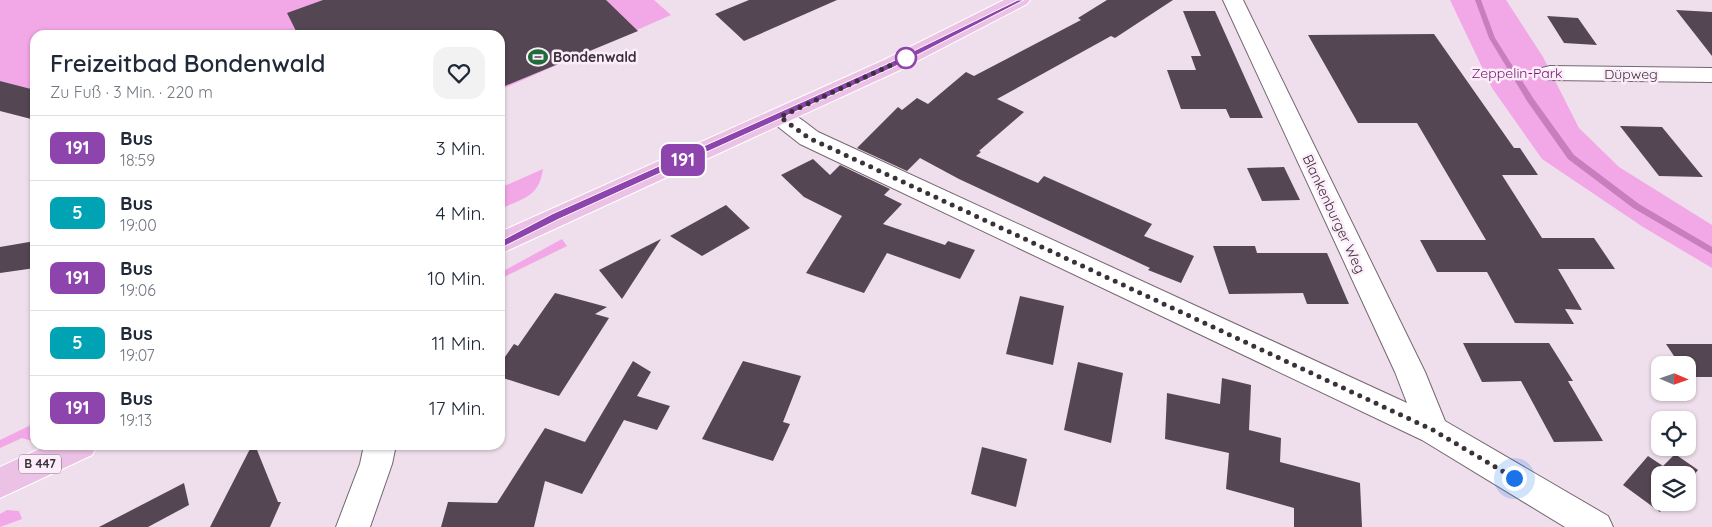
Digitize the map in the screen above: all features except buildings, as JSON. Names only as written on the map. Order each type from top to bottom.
[{"type":"main road","points":[[505,242],[892,65],[1020,0]]},
{"type":"main road","name":"B 447","points":[[0,483],[70,450]]},
{"type":"street","name":"Blankenburger Weg","points":[[1233,0],[1410,372],[1433,430]]},
{"type":"street","name":"Düpweg","points":[[1550,73],[1712,74]]},
{"type":"street","points":[[780,117],[816,142],[1433,430],[1596,527]]},
{"type":"street","points":[[353,527],[376,464],[379,450]]},
{"type":"green space","points":[[0,0],[654,0],[671,15],[505,88],[505,30],[30,30],[30,89],[0,81]]},
{"type":"green space","name":"Zeppelin-Park","points":[[1450,0],[1506,0],[1543,57],[1579,128],[1619,167],[1712,225],[1712,268],[1643,227],[1542,159],[1492,88]]},
{"type":"green space","points":[[543,169],[538,186],[534,191],[523,199],[505,207],[505,186]]},
{"type":"green space","points":[[562,239],[567,246],[505,277],[505,270]]},
{"type":"green space","points":[[30,425],[30,440],[22,438],[0,448],[0,440]]},
{"type":"green space","points":[[7,510],[19,511],[22,519],[0,527],[0,514]]},
{"type":"waterway","points":[[1478,0],[1492,38],[1530,99],[1571,157],[1636,206],[1712,251]]},
{"type":"bus line","name":"191","points":[[505,242],[892,65],[1020,0]]},
{"type":"place","name":"Bondenwald","points":[[538,57]]},
{"type":"route","points":[[906,58],[780,117],[809,138],[1433,430],[1514,478]]}]
